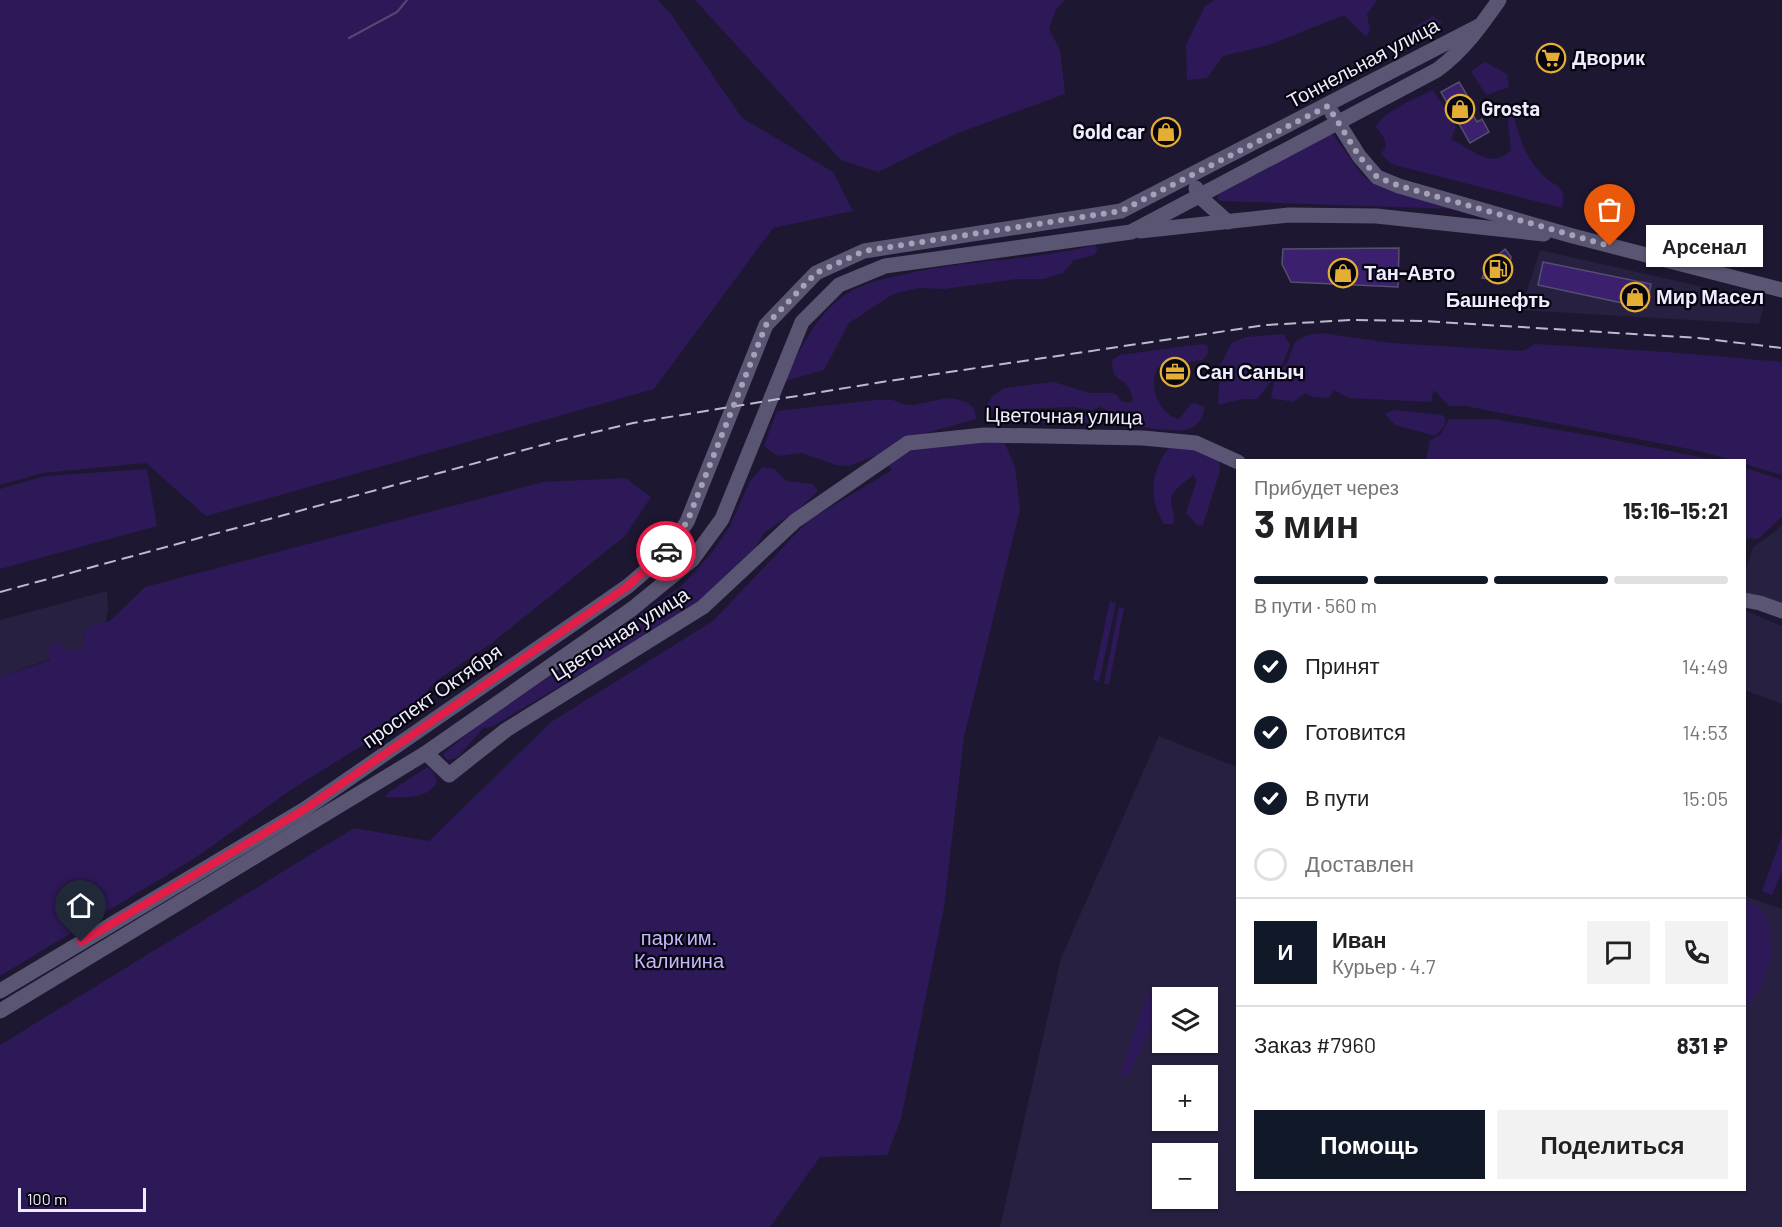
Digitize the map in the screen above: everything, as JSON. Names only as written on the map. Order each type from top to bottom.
[{"type":"main road","points":[[1482,24],[1499,0]]},
{"type":"main road","name":"Тоннельная улица","points":[[766,325],[816,273],[864,251],[1121,211],[1328,106],[1482,24]]},
{"type":"main road","name":"Тоннельная улица","points":[[802,322],[839,285],[885,266],[1131,232],[1437,70],[1458,54],[1482,24]]},
{"type":"main road","points":[[1328,106],[1377,177],[1400,186],[1569,235],[1782,290]]},
{"type":"main road","points":[[1191,176],[1198,196],[1228,222]]},
{"type":"main road","points":[[1131,232],[1289,215],[1376,216],[1537,234],[1569,235]]},
{"type":"main road","name":"проспект Октября","points":[[0,1011],[426,753],[632,609],[692,560],[722,519],[802,322]]},
{"type":"main road","name":"проспект Октября","points":[[0,991],[305,809],[628,586],[663,555],[687,522],[766,325]]},
{"type":"main road","name":"Цветочная улица","points":[[426,753],[449,774],[506,730],[703,607],[795,521],[908,443],[984,435],[1143,438],[1196,443],[1236,461]]},
{"type":"main road","points":[[1746,601],[1782,611]]},
{"type":"shaded area","points":[[1540,250],[1765,301],[1759,324],[1521,310]]},
{"type":"shaded area","points":[[1782,524],[1782,607],[1746,594],[1746,568],[1753,547]]},
{"type":"shaded area","points":[[107,591],[108,610],[105,624],[84,630],[83,647],[0,677],[0,620]]},
{"type":"shaded area","points":[[1746,611],[1782,626],[1782,704],[1746,690]]},
{"type":"shaded area","points":[[1159,736],[1236,767],[1236,1191],[1746,1191],[1746,896],[1782,909],[1782,1227],[1000,1227],[1061,958]]},
{"type":"green space","points":[[0,0],[658,0],[670,13],[742,118],[833,172],[853,211],[773,228],[654,389],[206,516],[146,463],[43,473],[0,485]]},
{"type":"green space","points":[[695,0],[1065,0],[1056,9],[1049,29],[1060,50],[1065,94],[958,133],[878,172],[841,160]]},
{"type":"green space","points":[[1214,0],[1377,0],[1367,14],[1370,30],[1366,37],[1344,15],[1269,45],[1223,56],[1207,78],[1187,80],[1186,45],[1205,6]]},
{"type":"green space","points":[[1433,16],[1442,23],[1405,45],[1404,41],[1412,29]]},
{"type":"green space","points":[[1485,62],[1507,74],[1509,87],[1486,95],[1471,71]]},
{"type":"green space","points":[[1433,90],[1456,127],[1451,140],[1480,156],[1495,159],[1511,150],[1507,111],[1512,110],[1520,138],[1528,155],[1539,171],[1562,192],[1562,208],[1391,164],[1381,154],[1386,146],[1384,138],[1376,127],[1385,116]]},
{"type":"green space","points":[[1332,133],[1363,176],[1374,184],[1455,209],[1217,199],[1219,194]]},
{"type":"green space","points":[[1095,245],[1098,249],[1094,255],[1074,260],[1063,273],[1044,279],[1017,279],[945,289],[919,288],[893,294],[849,323],[824,370],[785,381],[803,344],[818,321],[837,301],[860,287],[925,270],[1047,254]]},
{"type":"green space","points":[[1322,333],[1391,343],[1523,351],[1535,344],[1782,362],[1782,475],[1746,464],[1746,459],[1728,459],[1690,449],[1465,406],[1449,406],[1434,390],[1431,402],[1348,398],[1334,390],[1328,398],[1313,397],[1305,393],[1293,402],[1271,398],[1274,381],[1288,361],[1295,342],[1308,335]]},
{"type":"green space","points":[[1283,334],[1290,345],[1284,360],[1257,399],[1243,399],[1218,405],[1220,366],[1231,343],[1246,337]]},
{"type":"green space","points":[[1207,345],[1208,350],[1202,360],[1158,367],[1155,374],[1157,398],[1165,411],[1172,416],[1179,419],[1191,404],[1195,403],[1204,407],[1201,419],[1188,429],[1158,429],[1109,422],[1109,412],[1101,407],[1091,410],[1073,407],[990,410],[987,405],[992,397],[1004,388],[1054,382],[1089,393],[1112,393],[1117,395],[1121,401],[1128,403],[1133,400],[1132,394],[1128,386],[1113,373],[1112,360],[1120,355]]},
{"type":"green space","points":[[948,398],[971,405],[976,419],[905,439],[881,454],[849,466],[836,465],[802,453],[778,456],[764,446],[777,411],[875,400],[893,400],[904,405],[913,405]]},
{"type":"green space","points":[[1393,410],[1442,415],[1446,418],[1444,426],[1435,436],[1395,425],[1385,414]]},
{"type":"green space","points":[[1084,414],[1090,419],[1088,423],[1002,423],[1000,419],[1005,415]]},
{"type":"green space","points":[[1449,419],[1493,419],[1710,459],[1426,459],[1430,440],[1441,434]]},
{"type":"green space","name":"парк им. Калинина","points":[[1003,439],[1015,467],[1020,510],[964,737],[944,907],[901,1119],[887,1155],[820,1157],[770,1227],[0,1227],[0,1045],[354,828],[429,841],[551,722],[713,621],[809,520],[892,470],[888,463],[913,447]]},
{"type":"green space","points":[[1170,445],[1198,448],[1219,460],[1220,471],[1203,525],[1198,526],[1186,513],[1197,480],[1193,475],[1173,493],[1171,503],[1173,524],[1164,524],[1159,513],[1153,494],[1155,475]]},
{"type":"green space","points":[[762,467],[775,469],[786,481],[813,484],[818,491],[799,509],[764,533],[754,551],[705,600],[491,727],[483,728],[457,758],[447,760],[443,754],[482,722],[680,587],[710,555],[729,528],[750,481]]},
{"type":"green space","points":[[1746,468],[1782,480],[1782,517],[1758,539],[1746,538]]},
{"type":"green space","points":[[147,469],[157,526],[0,569],[0,489],[45,476]]},
{"type":"green space","points":[[626,478],[651,497],[625,536],[493,642],[436,681],[429,688],[423,706],[393,716],[386,731],[292,789],[195,858],[0,976],[0,677],[50,660],[48,647],[60,642],[68,652],[83,647],[84,629],[110,621],[145,587],[543,482]]},
{"type":"green space","points":[[1110,601],[1116,603],[1099,682],[1093,680]]},
{"type":"green space","points":[[1119,607],[1124,608],[1109,684],[1104,684]]},
{"type":"green space","points":[[427,767],[433,771],[437,782],[433,788],[421,795],[385,797],[389,792]]},
{"type":"green space","points":[[1782,836],[1782,871],[1772,895],[1762,891]]},
{"type":"green space","points":[[1746,902],[1757,907],[1765,917],[1770,931],[1769,964],[1756,995],[1746,1005]]},
{"type":"green space","points":[[1147,993],[1152,995],[1152,1027],[1129,1074],[1126,1077],[1120,1074]]},
{"type":"building","name":"Grosta","points":[[1459,82],[1468,97],[1464,99],[1477,122],[1482,119],[1489,132],[1470,143],[1441,92]]},
{"type":"building","name":"Тан-Авто","points":[[1399,248],[1398,287],[1291,282],[1282,264],[1283,249]]},
{"type":"building","name":"Башнефть","points":[[1505,249],[1511,257],[1507,282],[1482,278],[1491,261]]},
{"type":"building","points":[[1543,262],[1651,284],[1646,308],[1538,285]]},
{"type":"waterway","points":[[349,38],[397,12],[407,0]]},
{"type":"railway","points":[[0,592],[561,440],[633,423],[882,382],[1266,325],[1350,320],[1423,321],[1698,338],[1782,348]]},
{"type":"way so far","points":[[666,551],[687,522],[766,325],[816,273],[864,251],[1121,211],[1328,106],[1359,156],[1377,177],[1400,186],[1610,246]]},
{"type":"place","name":"Дворик","points":[[1551,58]]},
{"type":"place","name":"Grosta","points":[[1460,109]]},
{"type":"place","name":"Gold car","points":[[1166,132]]},
{"type":"place","name":"Арсенал","points":[[1610,246]]},
{"type":"place","name":"Башнефть","points":[[1498,269]]},
{"type":"place","name":"Тан-Авто","points":[[1343,273]]},
{"type":"place","name":"Мир Масел","points":[[1635,297]]},
{"type":"place","name":"Сан Саныч","points":[[1175,372]]},
{"type":"route","points":[[81,942],[305,809],[628,586],[666,551]]}]
